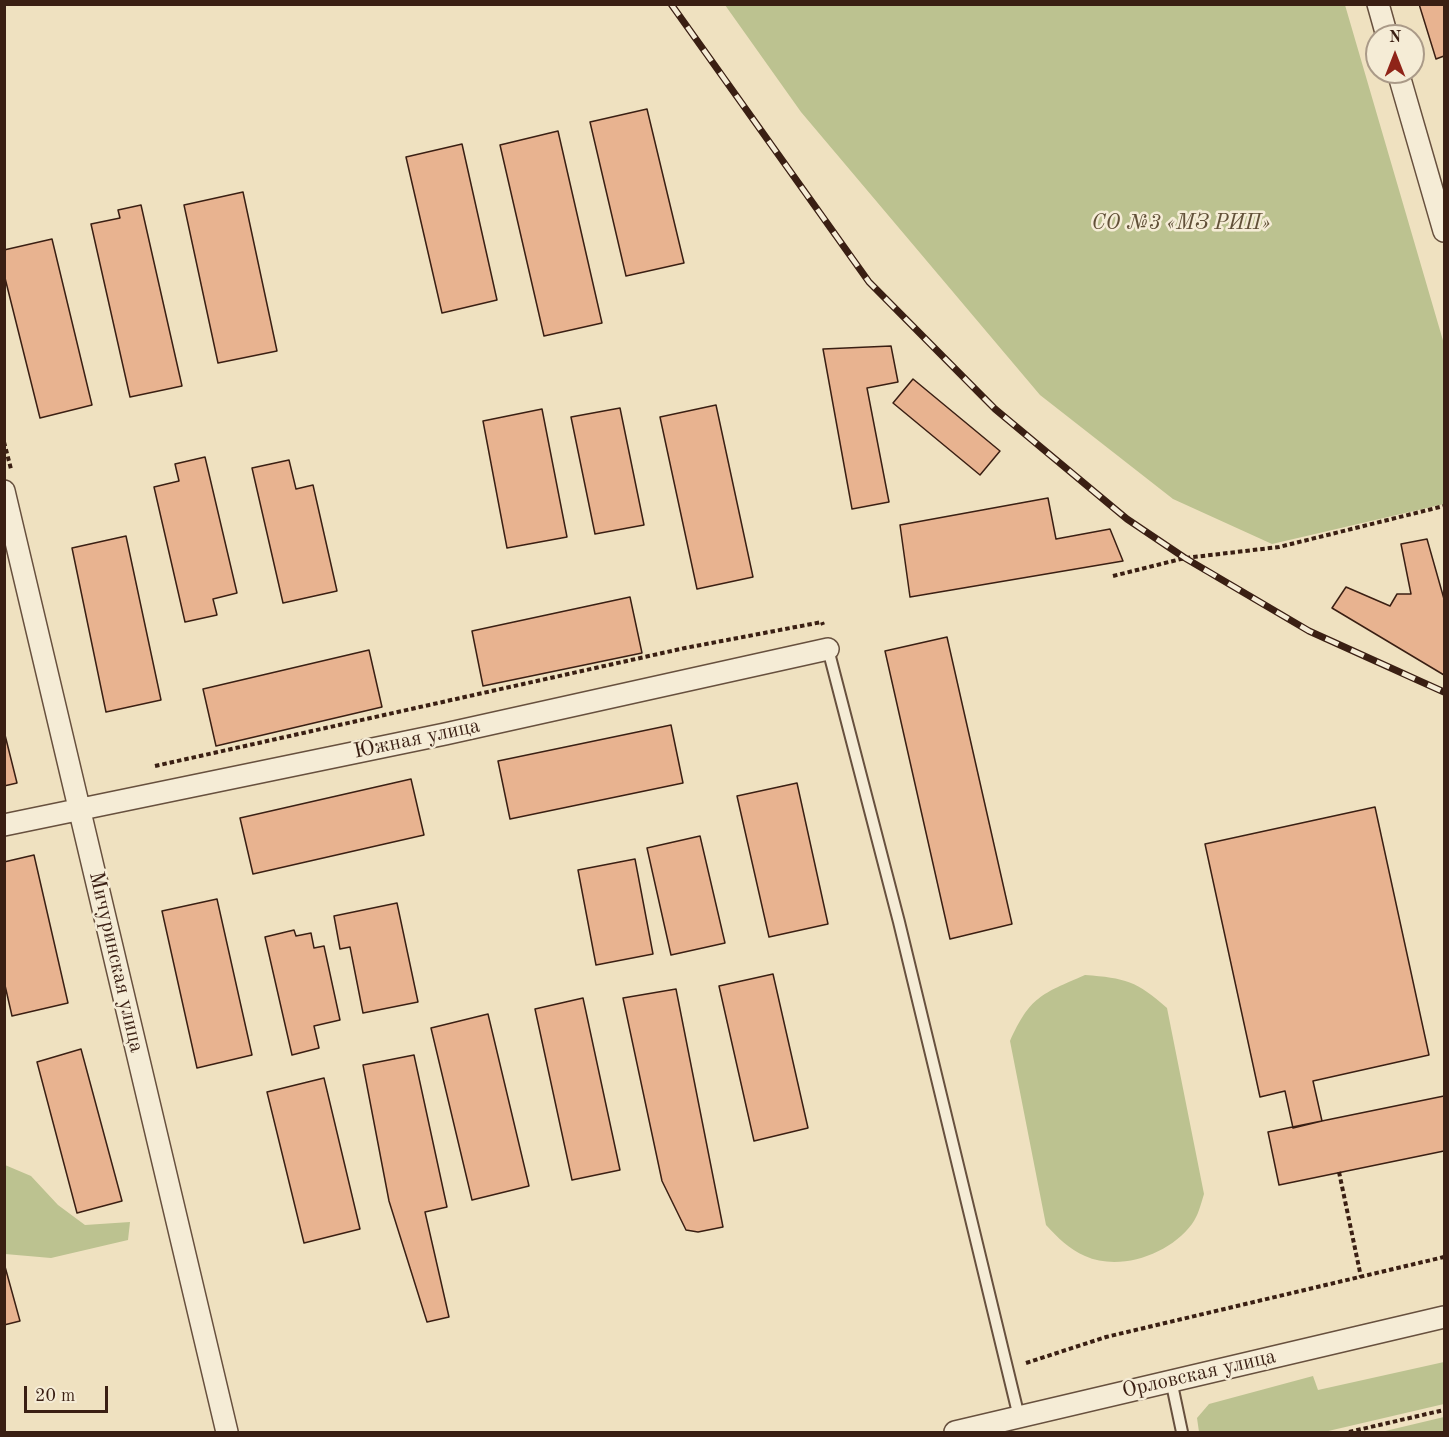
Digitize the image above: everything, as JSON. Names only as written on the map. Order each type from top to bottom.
[{"type":"street","points":[[1378,4],[1384,24]]},
{"type":"street","points":[[1401,84],[1444,231]]},
{"type":"street","name":"Мичуринская улица","points":[[9,484],[80,809],[227,1432]]},
{"type":"street","name":"Южная улица","points":[[4,825],[445,734],[828,649]]},
{"type":"street","name":"Орловская улица","points":[[955,1432],[1444,1317]]},
{"type":"lane","points":[[828,649],[899,922],[1019,1417]]},
{"type":"lane","points":[[1171,1380],[1182,1432]]},
{"type":"path","points":[[4,442],[9,484]]},
{"type":"path","points":[[1113,576],[1185,558],[1279,546],[1444,506]]},
{"type":"path","points":[[146,768],[640,658],[822,622],[828,649]]},
{"type":"path","points":[[1339,1172],[1361,1277]]},
{"type":"path","points":[[1016,1367],[1106,1337],[1444,1257]]},
{"type":"path","points":[[1348,1432],[1444,1410]]},
{"type":"green space","name":"СО №3 «МЗ РИП»","points":[[725,5],[1345,5],[1365,73],[1365,84],[1368,84],[1444,344],[1444,504],[1272,544],[1173,499],[1040,395],[801,112]]},
{"type":"green space","points":[[1085,975],[1130,982],[1167,1008],[1204,1194],[1196,1217],[1183,1235],[1158,1252],[1128,1261],[1113,1262],[1085,1256],[1064,1243],[1046,1225],[1010,1041],[1024,1015],[1038,999]]},
{"type":"green space","points":[[5,1165],[31,1176],[58,1205],[85,1225],[130,1222],[128,1240],[51,1258],[5,1254]]},
{"type":"green space","points":[[1444,1362],[1444,1404],[1324,1432],[1199,1432],[1197,1418],[1209,1404],[1313,1376],[1318,1390]]},
{"type":"green space","points":[[1444,1417],[1444,1432],[1381,1432]]},
{"type":"building","points":[[1419,4],[1444,4],[1444,56],[1436,59]]},
{"type":"building","points":[[647,109],[684,263],[626,276],[590,122]]},
{"type":"building","points":[[558,131],[602,323],[544,336],[500,145]]},
{"type":"building","points":[[462,144],[497,300],[442,313],[406,157]]},
{"type":"building","points":[[243,192],[277,351],[218,363],[184,205]]},
{"type":"building","points":[[141,205],[182,386],[130,397],[91,224],[120,218],[118,210]]},
{"type":"building","points":[[52,239],[92,405],[40,418],[4,274],[4,250]]},
{"type":"building","points":[[891,346],[898,382],[867,388],[889,502],[852,509],[823,349]]},
{"type":"building","points":[[913,379],[1000,451],[980,475],[893,403]]},
{"type":"building","points":[[716,405],[753,577],[697,589],[660,417]]},
{"type":"building","points":[[620,408],[644,525],[595,534],[571,417]]},
{"type":"building","points":[[542,409],[567,537],[507,548],[483,421]]},
{"type":"building","points":[[205,457],[237,593],[213,599],[217,615],[185,622],[154,487],[179,481],[175,464]]},
{"type":"building","points":[[289,460],[296,489],[313,485],[337,591],[283,603],[252,468]]},
{"type":"building","points":[[1048,498],[1056,539],[1110,529],[1123,561],[910,597],[900,525]]},
{"type":"building","points":[[126,536],[161,700],[106,712],[72,548]]},
{"type":"building","points":[[1427,539],[1444,599],[1444,675],[1332,608],[1346,587],[1390,606],[1397,594],[1411,594],[1401,544]]},
{"type":"building","points":[[630,597],[642,653],[483,686],[472,631]]},
{"type":"building","points":[[947,637],[1012,924],[950,939],[885,651]]},
{"type":"building","points":[[369,650],[382,707],[216,746],[203,689]]},
{"type":"building","points":[[671,725],[683,783],[510,819],[498,761]]},
{"type":"building","points":[[4,731],[17,783],[4,786]]},
{"type":"building","points":[[411,779],[424,835],[253,874],[240,818]]},
{"type":"building","points":[[797,783],[828,924],[769,937],[737,796]]},
{"type":"building","points":[[1375,807],[1429,1055],[1313,1081],[1322,1121],[1293,1128],[1285,1091],[1260,1097],[1205,844]]},
{"type":"building","points":[[700,836],[725,943],[671,955],[647,848]]},
{"type":"building","points":[[34,855],[68,1003],[12,1016],[4,981],[4,862]]},
{"type":"building","points":[[635,859],[653,954],[596,965],[578,870]]},
{"type":"building","points":[[217,899],[252,1055],[197,1068],[162,911]]},
{"type":"building","points":[[397,903],[418,1002],[363,1013],[350,947],[340,949],[334,916]]},
{"type":"building","points":[[294,930],[296,936],[311,933],[314,948],[324,946],[340,1020],[314,1026],[319,1048],[292,1055],[265,937]]},
{"type":"building","points":[[773,974],[808,1128],[754,1141],[719,986]]},
{"type":"building","points":[[676,989],[723,1227],[698,1232],[686,1230],[662,1181],[623,998]]},
{"type":"building","points":[[583,998],[620,1170],[572,1180],[535,1009]]},
{"type":"building","points":[[488,1014],[529,1186],[472,1200],[431,1028]]},
{"type":"building","points":[[81,1049],[122,1201],[77,1213],[37,1062]]},
{"type":"building","points":[[414,1055],[447,1207],[425,1212],[449,1317],[427,1322],[389,1201],[363,1065]]},
{"type":"building","points":[[324,1078],[360,1229],[304,1243],[267,1092]]},
{"type":"building","points":[[1444,1096],[1444,1151],[1279,1185],[1268,1132]]},
{"type":"building","points":[[4,1263],[20,1321],[4,1325]]},
{"type":"railway","points":[[671,4],[869,282],[995,409],[1127,519],[1185,558],[1309,631],[1444,692]]}]
